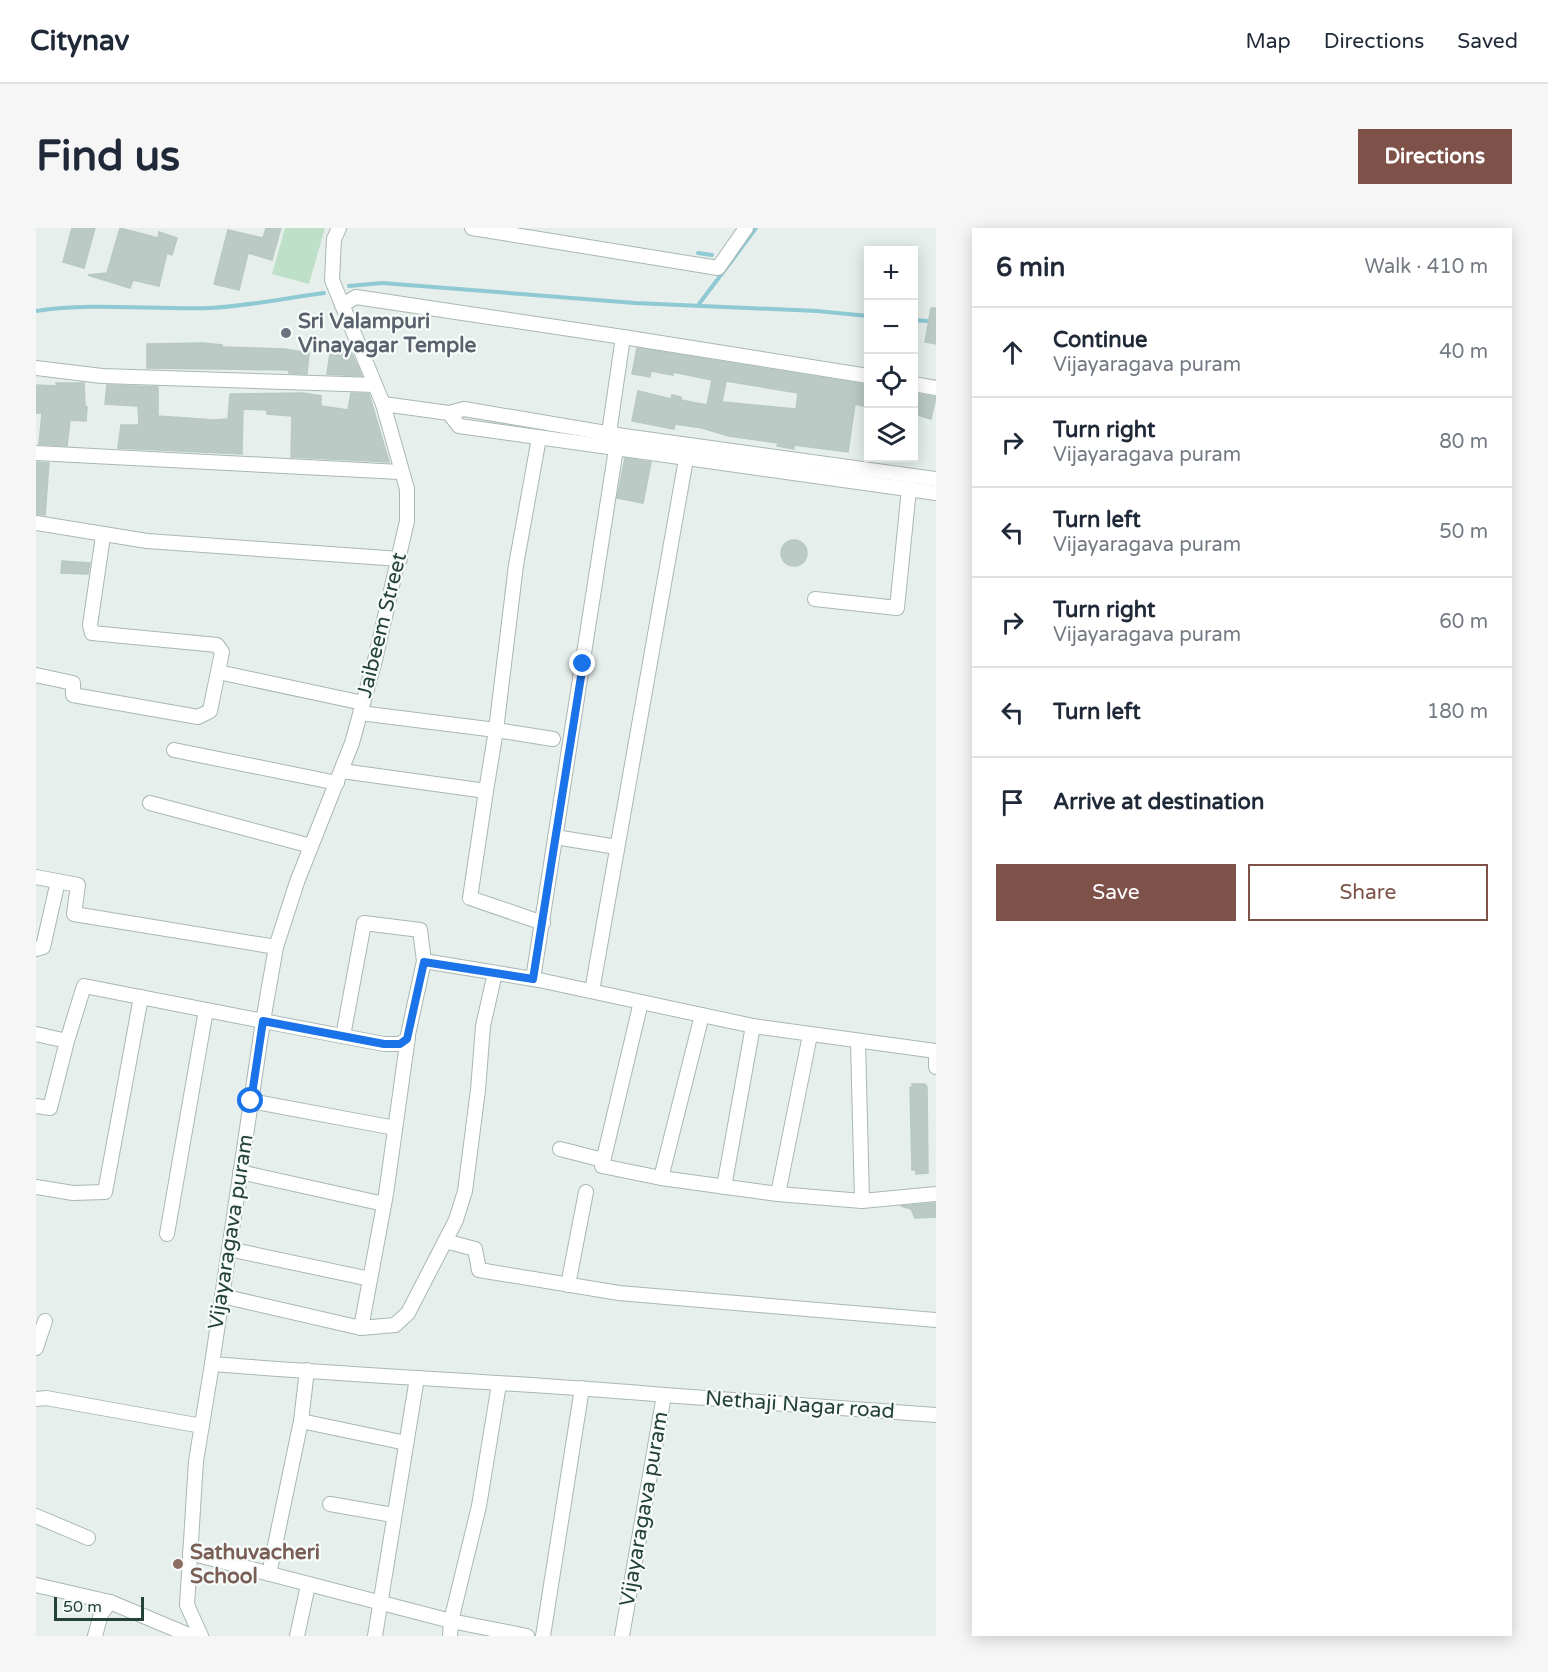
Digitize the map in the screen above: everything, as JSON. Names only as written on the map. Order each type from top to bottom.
[{"type":"street","name":"Jaibeem Street","points":[[263,1021],[276,947],[362,708],[400,560],[407,521],[407,489],[400,472],[382,404],[332,280],[334,239],[339,228]]},
{"type":"street","points":[[472,228],[718,268],[746,228]]},
{"type":"street","points":[[340,300],[356,297],[864,375]]},
{"type":"street","points":[[609,433],[623,337]]},
{"type":"street","points":[[36,368],[102,376],[375,385]]},
{"type":"street","points":[[918,385],[936,388]]},
{"type":"street","points":[[382,404],[449,413],[464,409],[609,433],[936,479]]},
{"type":"street","points":[[449,413],[459,426],[936,493]]},
{"type":"street","points":[[539,438],[516,565],[496,730],[470,898],[514,916],[543,923]]},
{"type":"street","points":[[533,979],[616,449]]},
{"type":"street","points":[[36,453],[400,472]]},
{"type":"street","points":[[592,991],[686,459]]},
{"type":"street","points":[[814,599],[897,608],[909,489]]},
{"type":"street","points":[[36,523],[103,536],[147,541],[400,560]]},
{"type":"street","points":[[36,675],[73,683],[73,695],[198,717],[210,711],[222,652],[217,645],[92,633],[90,625],[103,536]]},
{"type":"street","points":[[218,672],[362,708],[553,739]]},
{"type":"street","points":[[174,750],[339,777],[486,791]]},
{"type":"street","points":[[150,803],[311,846]]},
{"type":"street","points":[[555,837],[617,847]]},
{"type":"street","points":[[36,877],[78,885],[74,914],[276,947]]},
{"type":"street","points":[[36,949],[43,947],[47,937],[58,881]]},
{"type":"street","points":[[342,1036],[364,923],[420,930],[424,962],[408,1037],[384,1204],[361,1328]]},
{"type":"street","points":[[424,962],[533,979],[753,1026],[936,1051],[936,1067]]},
{"type":"street","points":[[222,1296],[361,1328],[395,1325],[408,1313],[445,1241],[465,1191],[478,1090],[483,1026],[495,973]]},
{"type":"street","points":[[36,1106],[50,1108],[84,986],[342,1036],[400,1044],[408,1037]]},
{"type":"street","points":[[36,1187],[73,1193],[105,1192],[141,997]]},
{"type":"street","points":[[641,1002],[602,1166],[660,1178],[778,1194],[862,1201],[936,1194]]},
{"type":"street","points":[[167,1234],[206,1010]]},
{"type":"street","points":[[660,1178],[702,1015]]},
{"type":"street","name":"Vijayaragava puram","points":[[263,1021],[212,1364],[307,1370],[340,1375],[582,1388],[664,1395],[622,1636]]},
{"type":"street","points":[[724,1187],[753,1026]]},
{"type":"street","points":[[36,1034],[67,1041]]},
{"type":"street","points":[[778,1194],[810,1035]]},
{"type":"street","points":[[858,1042],[862,1201]]},
{"type":"street","points":[[251,1101],[395,1128]]},
{"type":"street","points":[[560,1149],[603,1160]]},
{"type":"street","points":[[240,1172],[384,1204]]},
{"type":"street","points":[[568,1285],[586,1192]]},
{"type":"street","points":[[445,1241],[475,1249],[479,1270],[568,1285],[620,1293],[936,1320]]},
{"type":"street","points":[[229,1249],[370,1279]]},
{"type":"street","points":[[36,1348],[45,1321]]},
{"type":"street","points":[[201,1636],[187,1605],[196,1461],[212,1364]]},
{"type":"street","points":[[269,1574],[301,1421],[307,1370]]},
{"type":"street","points":[[375,1636],[378,1604],[417,1378]]},
{"type":"street","points":[[450,1636],[451,1621],[480,1506],[499,1384]]},
{"type":"street","points":[[543,1636],[582,1388]]},
{"type":"street","name":"Nethaji Nagar road","points":[[664,1395],[936,1415]]},
{"type":"street","points":[[36,1399],[46,1398],[202,1426]]},
{"type":"street","points":[[301,1421],[406,1443]]},
{"type":"street","points":[[330,1504],[393,1515]]},
{"type":"street","points":[[36,1516],[88,1538]]},
{"type":"street","points":[[190,1553],[378,1604],[527,1636]]},
{"type":"street","points":[[36,1585],[110,1602],[191,1636]]},
{"type":"street","points":[[297,1636],[308,1585]]},
{"type":"street","points":[[95,1636],[101,1614],[110,1602]]},
{"type":"green space","points":[[285,228],[325,228],[309,284],[272,274]]},
{"type":"building","points":[[72,228],[95,228],[84,268],[63,262]]},
{"type":"building","points":[[120,228],[158,238],[159,232],[177,238],[172,255],[167,253],[159,286],[133,280],[130,288],[88,275],[107,273]]},
{"type":"building","points":[[266,228],[281,228],[272,260],[248,253],[239,290],[214,284],[228,230],[263,238]]},
{"type":"building","points":[[931,308],[936,308],[936,344],[925,342]]},
{"type":"building","points":[[147,344],[222,345],[222,347],[284,349],[309,353],[307,374],[289,373],[289,370],[147,368]]},
{"type":"building","points":[[345,348],[350,349],[362,376],[327,374],[330,353]]},
{"type":"building","points":[[637,348],[864,384],[864,406],[855,404],[848,452],[794,445],[794,449],[777,446],[778,443],[729,436],[702,428],[675,424],[674,429],[632,421],[638,391],[671,399],[672,395],[681,397],[681,400],[707,405],[712,380],[673,372],[673,375],[651,371],[650,377],[632,374]],"holes":[[[726,381],[798,393],[796,409],[722,402]]]},
{"type":"building","points":[[56,383],[84,383],[86,421],[70,420],[67,446],[39,444],[42,413],[36,413],[36,385],[57,386]]},
{"type":"building","points":[[107,385],[158,387],[158,416],[214,420],[228,419],[230,394],[303,393],[321,396],[321,406],[348,410],[351,393],[369,394],[389,462],[291,457],[292,416],[267,414],[267,410],[243,409],[242,454],[118,448],[121,425],[139,425],[138,406],[105,404]]},
{"type":"building","points":[[918,394],[936,397],[931,419],[918,415]]},
{"type":"building","points":[[625,458],[651,462],[643,503],[617,498]]},
{"type":"building","points":[[36,462],[49,463],[45,515],[36,514]]},
{"type":"building","points":[[794,540],[803,544],[807,553],[803,562],[794,566],[785,562],[781,553],[785,544]]},
{"type":"building","points":[[62,561],[90,563],[88,574],[61,573]]},
{"type":"building","points":[[912,1084],[925,1084],[927,1087],[928,1173],[916,1174],[916,1170],[912,1170],[910,1087],[913,1087]]},
{"type":"building","points":[[936,1203],[936,1217],[915,1218],[911,1209],[901,1206]]},
{"type":"waterway","points":[[731,258],[733,259],[756,228]]},
{"type":"waterway","points":[[698,253],[712,255]]},
{"type":"waterway","points":[[699,304],[733,259]]},
{"type":"waterway","points":[[349,286],[382,283],[635,303],[817,311],[864,316]]},
{"type":"waterway","points":[[36,311],[79,307],[210,308],[324,293]]},
{"type":"waterway","points":[[918,320],[927,321]]},
{"type":"place","name":"Sri Valampuri Vinayagar Temple","points":[[286,333]]},
{"type":"place","name":"Sathuvacheri School","points":[[178,1564]]},
{"type":"route","points":[[251,1101],[263,1021],[384,1044],[400,1044],[407,1039],[424,962],[533,979],[583,664]]}]
